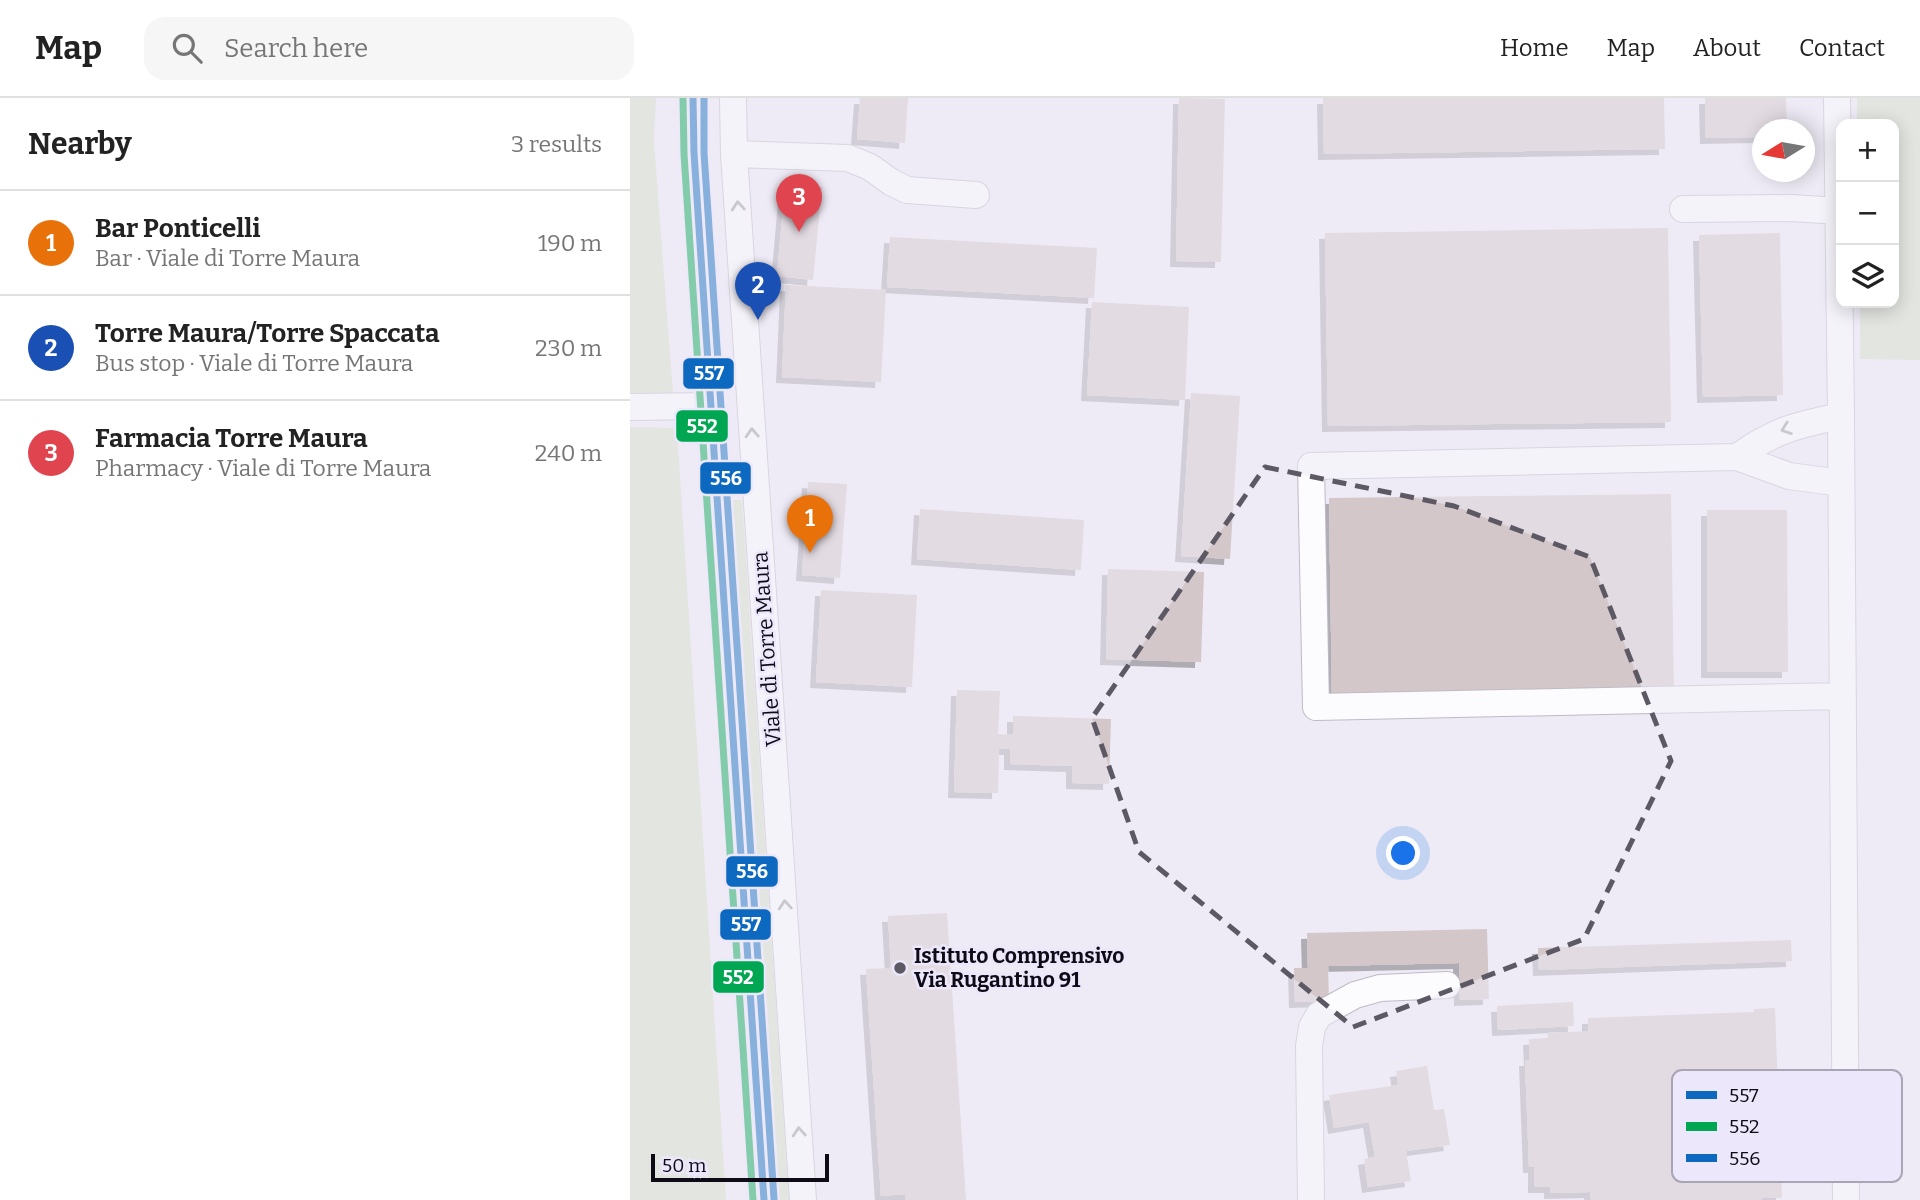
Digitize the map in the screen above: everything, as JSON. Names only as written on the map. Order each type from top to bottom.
[{"type":"street","name":"Viale di Torre Maura","points":[[693,98],[693,142],[764,1200]]},
{"type":"street","name":"Viale di Torre Maura","points":[[733,98],[734,154],[803,1200]]},
{"type":"street","points":[[1837,98],[1838,182]]},
{"type":"street","points":[[734,154],[848,158],[870,167],[907,190],[976,195]]},
{"type":"street","points":[[1683,209],[1793,208],[1836,211]]},
{"type":"street","points":[[1839,245],[1845,1070]]},
{"type":"street","points":[[630,407],[711,406]]},
{"type":"street","points":[[1737,457],[1777,432],[1841,415]]},
{"type":"street","points":[[1841,483],[1789,476],[1737,457],[1311,466],[1316,707],[1843,696]]},
{"type":"street","points":[[1311,1200],[1309,1046],[1312,1027],[1319,1015],[1354,995],[1380,988],[1447,985]]},
{"type":"street","points":[[1846,1182],[1846,1200]]},
{"type":"highlighted area","points":[[1265,467],[1454,506],[1590,557],[1671,761],[1584,939],[1353,1027],[1139,852],[1092,718]]},
{"type":"green space","points":[[630,98],[656,98],[654,141],[673,393],[630,393]]},
{"type":"green space","points":[[1857,98],[1920,98],[1920,360],[1860,359],[1860,308],[1899,308],[1899,119],[1857,119]]},
{"type":"green space","points":[[630,427],[677,428],[726,1200],[630,1200]]},
{"type":"green space","points":[[732,500],[742,500],[789,1200],[779,1200]]},
{"type":"building","points":[[860,98],[908,98],[905,143],[857,139]]},
{"type":"building","points":[[1179,98],[1225,99],[1221,262],[1176,261]]},
{"type":"building","points":[[1323,98],[1664,98],[1665,149],[1324,154]]},
{"type":"building","points":[[1705,98],[1786,98],[1787,119],[1752,119],[1752,137],[1706,138]]},
{"type":"building","points":[[785,184],[822,187],[813,280],[777,276]]},
{"type":"building","points":[[1668,228],[1671,422],[1328,426],[1325,233]]},
{"type":"building","points":[[1780,233],[1783,395],[1703,397],[1699,235]]},
{"type":"building","points":[[890,237],[1097,248],[1094,298],[887,287]]},
{"type":"building","points":[[786,285],[886,290],[881,382],[782,377]]},
{"type":"building","points":[[1092,302],[1189,307],[1185,400],[1087,395]]},
{"type":"building","points":[[1191,393],[1240,396],[1230,559],[1181,556]]},
{"type":"building","points":[[808,482],[847,484],[840,578],[802,575]]},
{"type":"building","points":[[1671,494],[1674,696],[1332,701],[1329,498]]},
{"type":"building","points":[[920,509],[1084,520],[1081,570],[917,559]]},
{"type":"building","points":[[1707,510],[1787,510],[1788,672],[1707,672]]},
{"type":"building","points":[[1108,569],[1204,572],[1201,662],[1106,659]]},
{"type":"building","points":[[821,590],[917,595],[912,687],[816,682]]},
{"type":"building","points":[[957,690],[1000,691],[998,734],[1013,735],[1013,716],[1111,719],[1109,784],[1072,783],[1072,766],[1010,764],[1010,749],[999,749],[998,793],[954,792]]},
{"type":"building","points":[[947,913],[966,1200],[906,1200],[905,1194],[881,1196],[866,969],[891,968],[888,916]]},
{"type":"building","points":[[1487,929],[1489,999],[1460,1000],[1459,963],[1328,966],[1329,1001],[1295,1002],[1294,968],[1308,968],[1307,933]]},
{"type":"building","points":[[1791,940],[1792,961],[1539,970],[1538,948]]},
{"type":"building","points":[[1573,1002],[1574,1026],[1498,1030],[1497,1006]]},
{"type":"building","points":[[1775,1008],[1777,1070],[1672,1070],[1672,1182],[1781,1182],[1782,1198],[1591,1200],[1590,1192],[1550,1193],[1550,1187],[1534,1187],[1534,1167],[1529,1167],[1525,1060],[1530,1060],[1529,1039],[1548,1038],[1547,1033],[1588,1031],[1588,1018],[1754,1012],[1754,1009]]},
{"type":"building","points":[[1427,1066],[1434,1110],[1444,1109],[1450,1145],[1406,1151],[1411,1181],[1368,1187],[1364,1159],[1375,1157],[1369,1122],[1334,1128],[1329,1095],[1398,1085],[1396,1071]]},
{"type":"transit line","name":"552","points":[[683,98],[684,154],[753,1200]]},
{"type":"transit line","name":"557","points":[[693,98],[694,153],[764,1200]]},
{"type":"transit line","name":"556","points":[[704,98],[704,153],[774,1199]]},
{"type":"place","name":"Farmacia Torre Maura","points":[[799,232]]},
{"type":"place","name":"Torre Maura/Torre Spaccata","points":[[758,320]]},
{"type":"place","name":"Bar Ponticelli","points":[[810,553]]},
{"type":"place","name":"Istituto Comprensivo Via Rugantino 91","points":[[900,968]]}]
